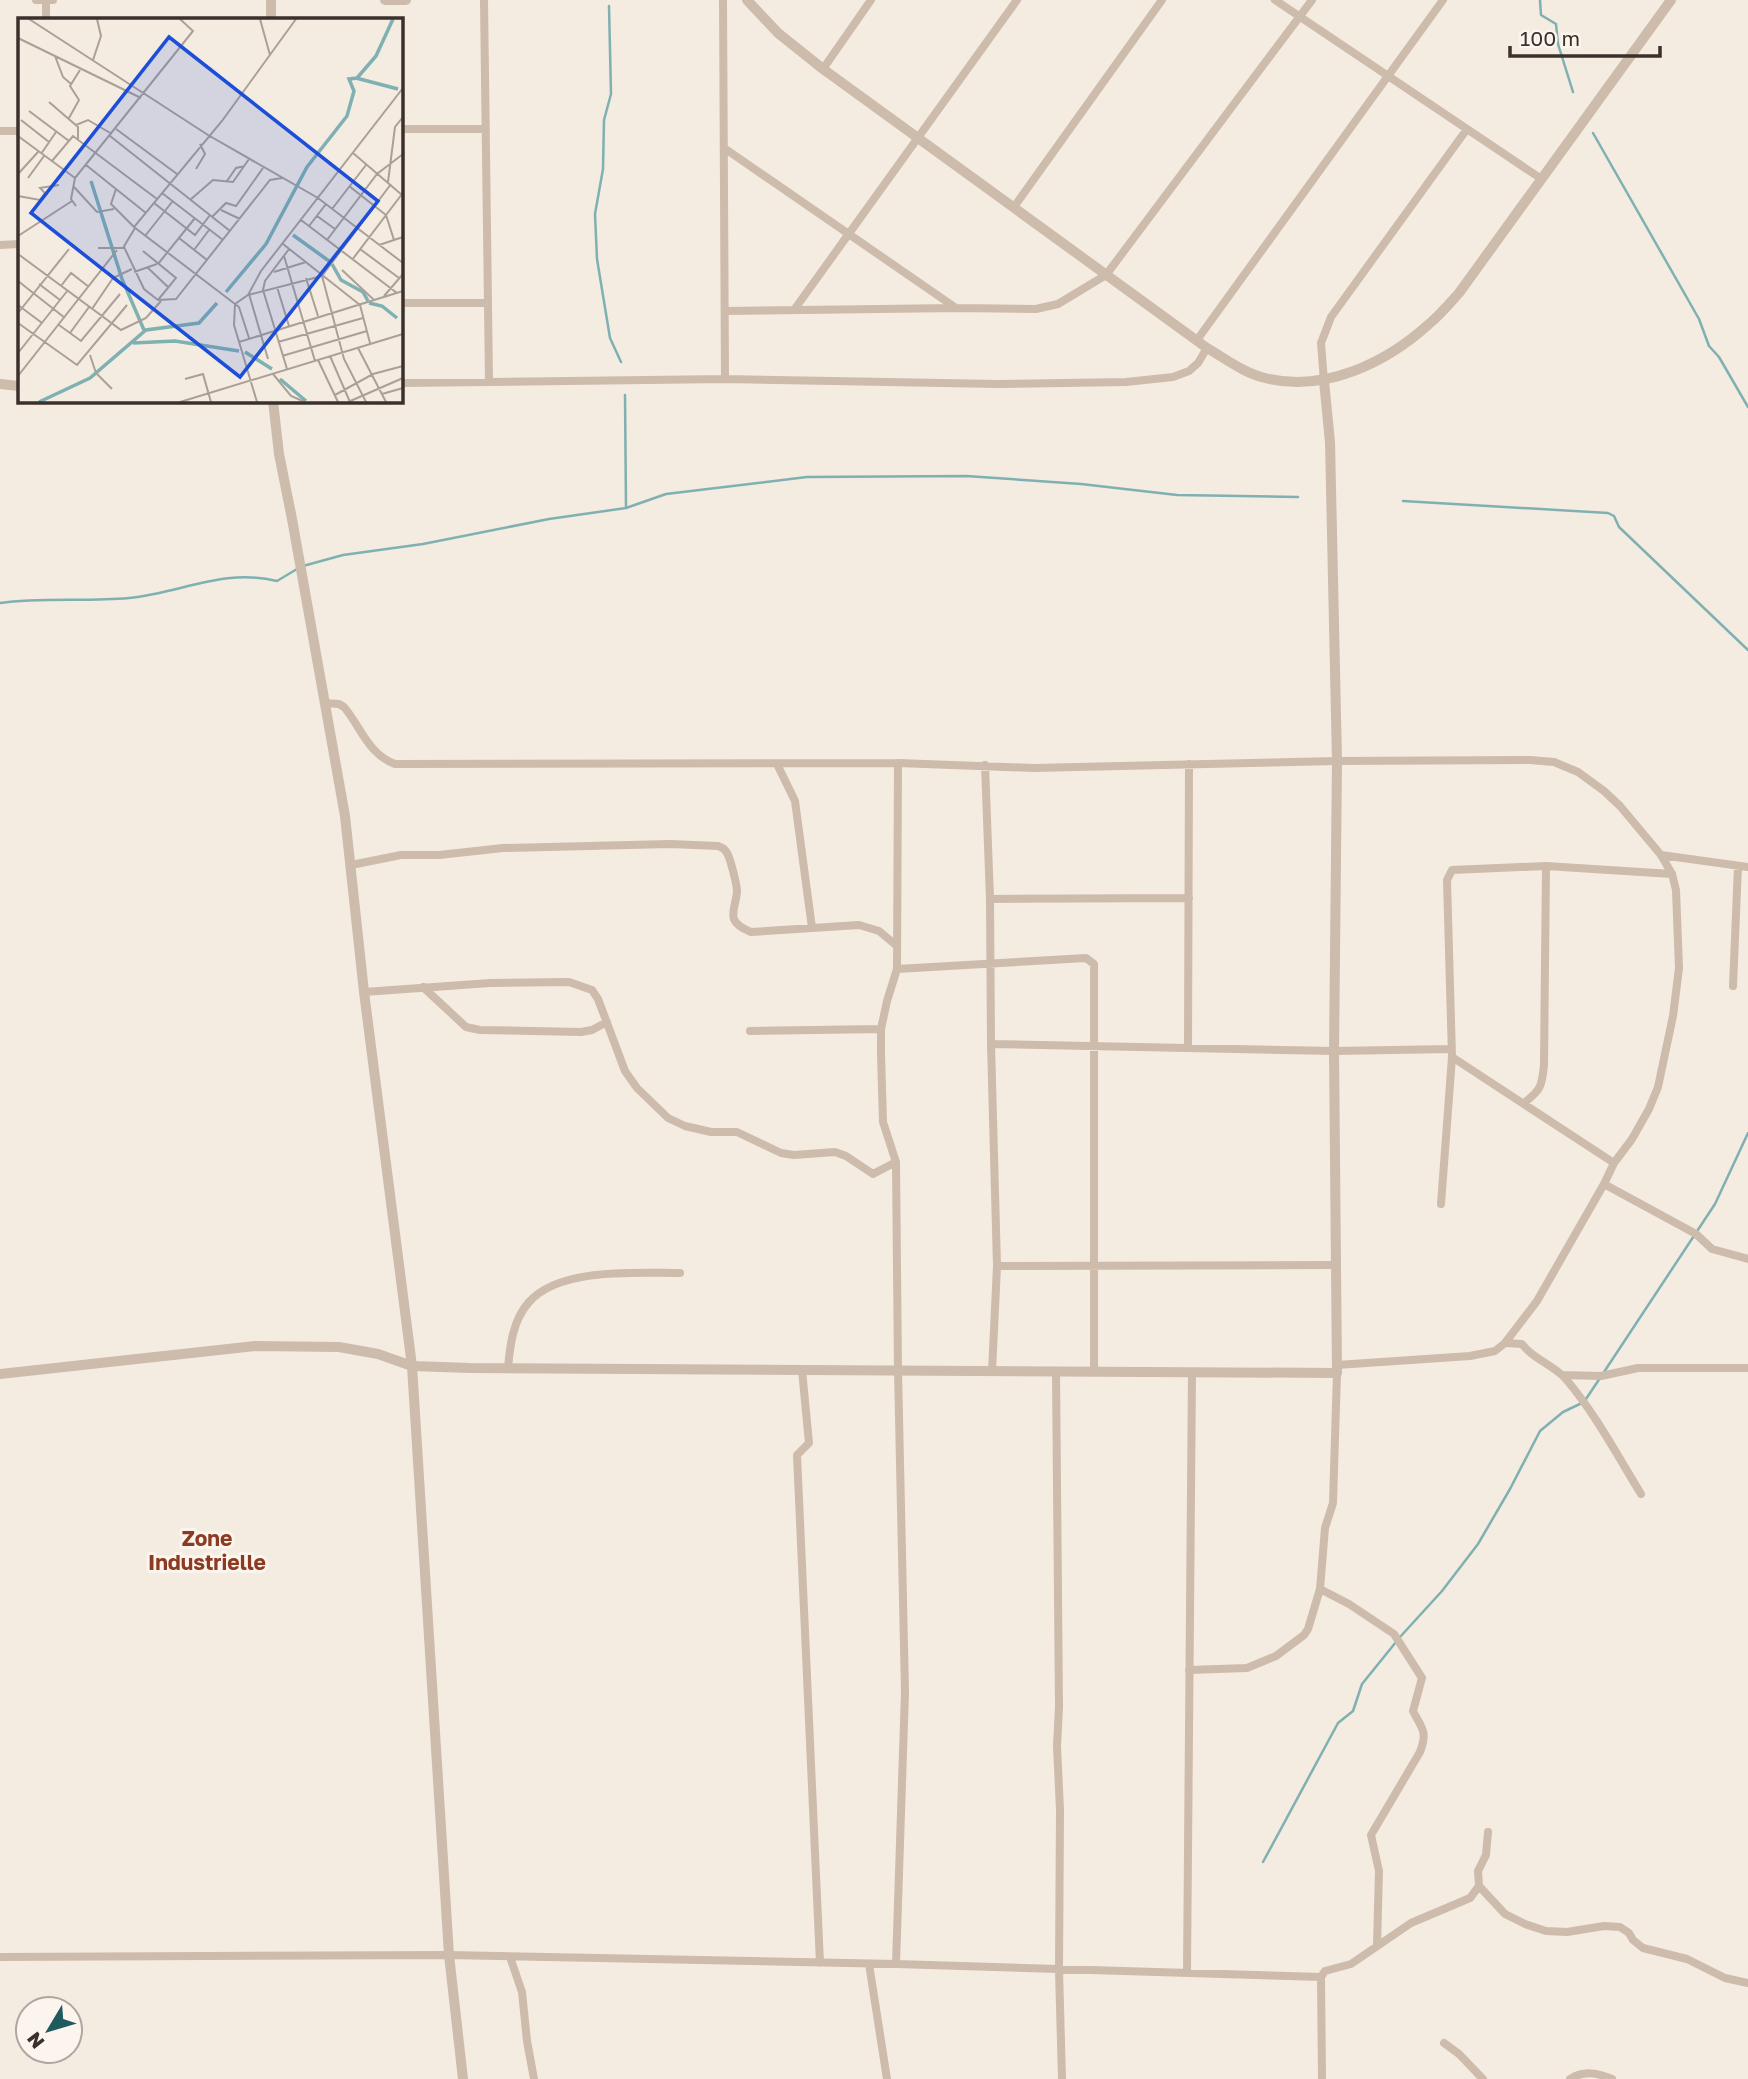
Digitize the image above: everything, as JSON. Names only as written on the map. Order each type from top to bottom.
[{"type":"street","points":[[36,0],[53,0]]},
{"type":"street","points":[[46,0],[46,18]]},
{"type":"street","points":[[271,0],[271,18]]},
{"type":"street","points":[[385,0],[405,0]]},
{"type":"street","points":[[484,0],[489,381]]},
{"type":"street","points":[[723,0],[725,379]]},
{"type":"street","points":[[747,0],[779,33],[823,69],[1197,341],[1242,369],[1263,378],[1283,381],[1324,381],[1363,368],[1395,350],[1429,325],[1459,293],[1671,0]]},
{"type":"street","points":[[823,69],[872,0]]},
{"type":"street","points":[[794,310],[1017,0]]},
{"type":"street","points":[[1014,207],[1162,0]]},
{"type":"street","points":[[1275,0],[1540,178]]},
{"type":"street","points":[[726,311],[956,308],[1036,310],[1058,304],[1105,275],[1312,0]]},
{"type":"street","points":[[1197,341],[1443,0]]},
{"type":"street","points":[[402,129],[486,129]]},
{"type":"street","points":[[1189,1670],[1247,1668],[1276,1656],[1308,1629],[1320,1589],[1325,1528],[1335,1493],[1337,1369],[1334,1051],[1337,761],[1330,442],[1321,343],[1331,317],[1467,129]]},
{"type":"street","points":[[0,131],[18,131]]},
{"type":"street","points":[[724,148],[956,308]]},
{"type":"street","points":[[0,245],[18,244]]},
{"type":"street","points":[[402,303],[488,303]]},
{"type":"street","points":[[402,383],[725,379],[999,384],[1126,382],[1173,377],[1189,371],[1198,363],[1207,348]]},
{"type":"street","points":[[0,384],[18,386]]},
{"type":"street","points":[[273,402],[279,454],[351,864],[364,992],[412,1366],[449,1955],[463,2079]]},
{"type":"street","points":[[0,1374],[255,1346],[339,1347],[378,1354],[412,1366],[992,1372],[1337,1369],[1470,1356],[1495,1351],[1506,1343],[1537,1301],[1614,1163],[1649,1109],[1664,1060],[1679,968],[1676,890],[1672,874],[1661,855],[1620,806],[1578,772],[1554,762],[1337,761],[1034,768],[898,763],[395,764],[384,760],[373,751],[344,707],[324,703]]},
{"type":"street","points":[[896,1964],[905,1692],[896,1162],[883,1122],[881,1028],[897,969],[898,763]]},
{"type":"street","points":[[776,764],[795,802],[812,928]]},
{"type":"street","points":[[1188,1048],[1189,764]]},
{"type":"street","points":[[985,765],[997,1266],[992,1372]]},
{"type":"street","points":[[351,864],[401,855],[439,855],[503,848],[670,844],[718,846],[727,853],[737,889],[733,917],[744,929],[751,932],[870,927],[897,946]]},
{"type":"street","points":[[1661,855],[1748,867]]},
{"type":"street","points":[[1441,1205],[1451,1053],[1447,880],[1452,870],[1546,866],[1672,874]]},
{"type":"street","points":[[1524,1103],[1542,1084],[1544,1065],[1546,866]]},
{"type":"street","points":[[1733,986],[1738,866]]},
{"type":"street","points":[[990,899],[1189,898]]},
{"type":"street","points":[[897,969],[1086,958],[1094,964],[1094,1372]]},
{"type":"street","points":[[364,992],[490,983],[569,982],[582,985],[592,990],[625,1071],[637,1088],[668,1118],[685,1126],[711,1132],[737,1132],[781,1153],[835,1152],[873,1174],[896,1162]]},
{"type":"street","points":[[423,987],[466,1027],[480,1030],[581,1032],[607,1022]]},
{"type":"street","points":[[750,1031],[881,1028]]},
{"type":"street","points":[[991,1044],[1451,1053],[1614,1163]]},
{"type":"street","points":[[1604,1184],[1696,1234],[1712,1249],[1748,1259]]},
{"type":"street","points":[[997,1266],[1336,1265]]},
{"type":"street","points":[[508,1368],[514,1329],[529,1301],[541,1292],[581,1276],[680,1273]]},
{"type":"street","points":[[1506,1343],[1522,1344],[1528,1353],[1562,1375],[1584,1402],[1640,1494]]},
{"type":"street","points":[[1562,1375],[1601,1376],[1638,1368],[1748,1368]]},
{"type":"street","points":[[802,1370],[809,1443],[797,1455],[820,1963]]},
{"type":"street","points":[[1056,1372],[1059,1707],[1057,1746],[1062,2079]]},
{"type":"street","points":[[1187,1971],[1192,1372]]},
{"type":"street","points":[[1320,1589],[1349,1604],[1394,1634],[1422,1678],[1413,1711],[1423,1728],[1425,1739],[1371,1835],[1380,1871],[1377,1945]]},
{"type":"street","points":[[1322,2079],[1321,1977],[1325,1971],[1351,1964],[1431,1913],[1471,1898],[1479,1886],[1478,1871],[1486,1855],[1488,1832]]},
{"type":"street","points":[[1479,1886],[1505,1914],[1525,1924],[1546,1931],[1567,1932],[1604,1926],[1620,1927],[1643,1948],[1687,1959],[1725,1978],[1748,1983]]},
{"type":"street","points":[[0,1957],[449,1955],[1187,1971],[1321,1977]]},
{"type":"street","points":[[510,1957],[522,1992],[534,2079]]},
{"type":"street","points":[[869,1964],[887,2079]]},
{"type":"street","points":[[1444,2043],[1483,2079]]},
{"type":"street","points":[[1570,2079],[1580,2073],[1592,2073],[1612,2079]]},
{"type":"waterway","points":[[1540,0],[1541,15],[1556,24],[1558,44],[1573,92]]},
{"type":"waterway","points":[[609,6],[611,94],[604,120],[603,169],[595,214],[597,259],[610,338],[621,362]]},
{"type":"waterway","points":[[1593,133],[1699,319],[1709,346],[1719,357],[1748,407]]},
{"type":"waterway","points":[[625,395],[626,507]]},
{"type":"waterway","points":[[303,566],[343,555],[423,544],[549,519],[626,508],[666,494],[807,477],[966,476],[1081,484],[1177,495],[1298,497]]},
{"type":"waterway","points":[[1403,501],[1608,513],[1614,516],[1619,527],[1748,650]]},
{"type":"waterway","points":[[0,603],[129,598],[220,579],[238,577],[277,581],[297,569]]},
{"type":"waterway","points":[[1604,1372],[1715,1204],[1748,1133]]},
{"type":"waterway","points":[[1400,1637],[1442,1591],[1478,1544],[1540,1431],[1563,1412],[1584,1402],[1600,1378]]},
{"type":"waterway","points":[[1263,1862],[1338,1723],[1353,1711],[1362,1684],[1396,1642]]},
{"type":"district","name":"Zone Industrielle","points":[[207,1551]]}]
